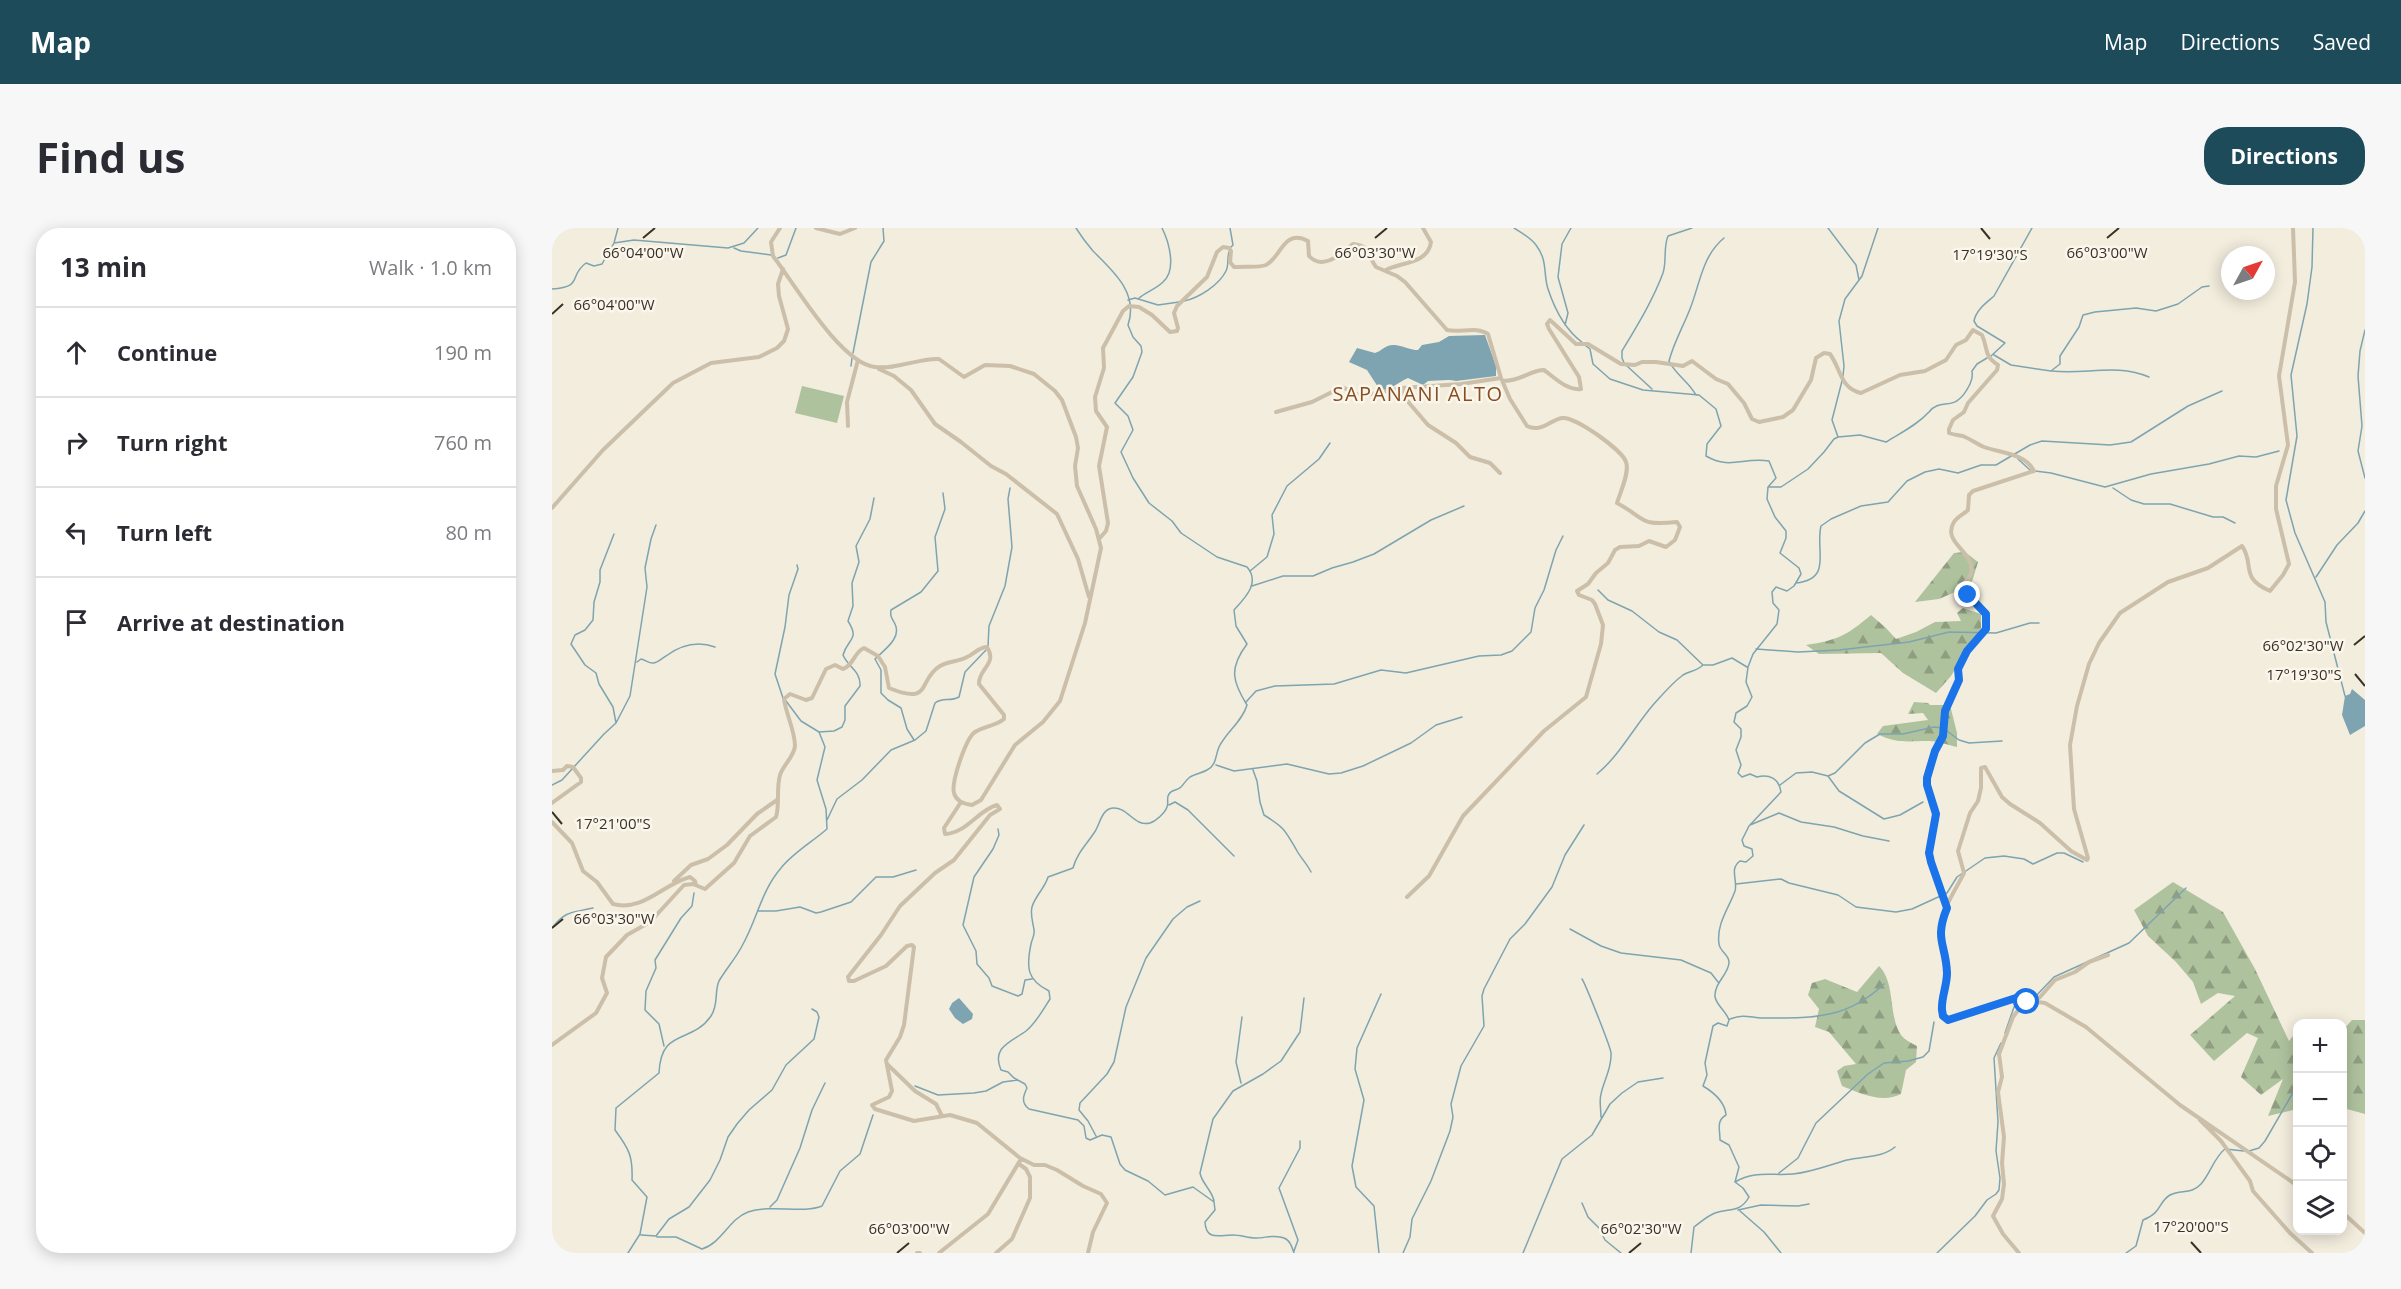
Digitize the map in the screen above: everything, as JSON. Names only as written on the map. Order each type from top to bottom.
[{"type":"street","points":[[780,228],[771,242],[773,256],[825,330],[858,360],[894,376],[911,390],[934,424],[962,442],[985,463],[1006,474],[1057,514],[1078,559],[1090,600]]},
{"type":"street","points":[[816,228],[840,234],[855,228]]},
{"type":"street","points":[[1386,271],[1396,265],[1414,262],[1425,253],[1431,246],[1431,242],[1423,228]]},
{"type":"street","points":[[2293,1182],[2180,1105],[2086,1027],[2045,1003],[2029,1002],[2019,997],[1948,1020],[1943,1016],[1941,1003],[1947,971],[1940,934],[1954,890],[1964,874],[1958,851],[1970,813],[1978,801],[1982,767],[1985,767],[2002,797],[2040,823],[2071,851],[2087,860],[2074,809],[2070,745],[2077,706],[2089,664],[2098,642],[2120,613],[2168,582],[2208,568],[2242,546],[2245,550],[2248,572],[2260,587],[2270,591],[2289,564],[2276,509],[2276,486],[2289,435],[2279,376],[2295,282],[2294,228]]},
{"type":"street","points":[[1099,539],[1108,528],[1099,466],[1107,427],[1096,411],[1095,403],[1098,383],[1104,368],[1103,348],[1123,311],[1129,306],[1139,307],[1152,315],[1170,332],[1177,331],[1173,313],[1177,306],[1207,277],[1217,252],[1223,247],[1232,251],[1230,262],[1234,267],[1265,265],[1284,242],[1298,236],[1308,242],[1309,256],[1316,262],[1331,260],[1353,244],[1362,246],[1377,267],[1405,282],[1447,330],[1457,332],[1482,330],[1488,334],[1510,399],[1527,426],[1537,428],[1551,424],[1559,418],[1571,419],[1622,454],[1627,468],[1617,503],[1644,522],[1659,524],[1677,522],[1680,527],[1678,534],[1666,547],[1649,541],[1639,546],[1620,547],[1613,552],[1608,563],[1588,584],[1577,591],[1578,596],[1592,600],[1603,625],[1601,644],[1586,697],[1544,731],[1478,799],[1454,830],[1429,876],[1407,897]]},
{"type":"street","points":[[552,508],[596,456],[673,383],[711,363],[759,357],[777,348],[784,341],[788,329],[778,284],[783,268]]},
{"type":"street","points":[[1276,412],[1318,400],[1342,387],[1361,396],[1402,387],[1502,379],[1516,380],[1538,370],[1544,370],[1575,390],[1581,389],[1579,378],[1549,329],[1547,324],[1550,320],[1576,344],[1588,344],[1621,364],[1656,362],[1683,366],[1692,361],[1716,379],[1728,384],[1744,403],[1752,419],[1760,422],[1783,417],[1793,410],[1811,380],[1816,358],[1824,353],[1834,358],[1839,366],[1841,379],[1847,387],[1861,393],[1900,375],[1925,371],[1946,360],[1956,345],[1966,340],[1973,330],[1982,334],[1989,359],[1998,365],[1982,389],[1968,403],[1964,412],[1953,420],[1948,429],[1949,433],[1962,436],[1993,450],[2017,456],[2034,471],[1973,491],[1969,495],[1968,510],[1953,523],[1951,532],[1956,545],[1970,562],[1971,573],[1963,585],[1964,590],[1986,614],[1986,629],[1967,651],[1958,669],[1959,680],[1945,711],[1943,736],[1935,751],[1927,778],[1936,814],[1929,853],[1947,908]]},
{"type":"street","points":[[552,1045],[596,1013],[607,993],[602,978],[606,957],[627,935],[650,922],[684,885],[688,883],[705,889],[734,863],[750,836],[776,817],[780,772],[793,753],[795,745],[784,699],[790,694],[806,700],[812,698],[826,669],[835,664],[843,669],[848,667],[860,649],[864,648],[878,656],[885,667],[889,688],[917,694],[921,692],[939,666],[960,661],[984,646],[987,647],[991,658],[989,666],[980,674],[979,684],[1005,719],[973,733],[966,742],[953,786],[954,794],[961,802],[972,805],[977,804],[1015,745],[1055,710],[1069,678],[1100,559],[1099,539],[1077,486],[1075,466],[1078,448],[1062,400],[1055,391],[1034,374],[1010,366],[993,364],[978,368],[964,377],[947,362],[932,358],[878,368]]},
{"type":"street","points":[[848,426],[847,402],[858,360]]},
{"type":"street","points":[[1402,387],[1404,397],[1428,425],[1456,443],[1470,457],[1490,463],[1500,473]]},
{"type":"street","points":[[552,771],[563,770],[567,766],[573,767],[579,774],[581,782],[552,803]]},
{"type":"street","points":[[552,822],[572,843],[583,871],[597,882],[613,904],[630,905],[642,902],[672,883],[691,865],[708,859],[727,845],[757,814],[777,800]]},
{"type":"street","points":[[961,802],[944,828],[945,834],[969,825],[995,805],[999,805],[1000,809],[990,815],[954,860],[932,876],[900,906],[881,935],[848,977],[849,981],[854,981],[886,966],[907,946],[914,947],[904,1025],[886,1064],[891,1076],[892,1091],[889,1098],[873,1103],[873,1107],[914,1121],[950,1115],[976,1123],[1021,1159],[1034,1165],[1057,1170],[1105,1197],[1107,1203],[1093,1232],[1088,1253]]},
{"type":"street","points":[[672,883],[690,877],[695,881],[696,886]]},
{"type":"street","points":[[2019,1253],[1999,1228],[1993,1216],[2002,1199],[2004,1184],[2002,1163],[2004,1137],[1998,1092],[2002,1077],[1999,1054],[2010,1024],[2029,1002],[2040,998],[2055,980],[2108,955]]},
{"type":"street","points":[[886,1064],[915,1091],[936,1104],[942,1116]]},
{"type":"street","points":[[2198,1116],[2250,1181],[2253,1191],[2290,1233],[2312,1253]]},
{"type":"street","points":[[939,1253],[988,1214],[1021,1159]]},
{"type":"street","points":[[996,1253],[1012,1239],[1030,1198],[1030,1177],[1026,1169],[1019,1164]]},
{"type":"street","points":[[2347,1216],[2365,1233]]},
{"type":"green space","points":[[802,386],[844,396],[837,423],[795,413]]},
{"type":"green space","points":[[1965,552],[1978,562],[1971,585],[1939,599],[1915,602],[1954,553]]},
{"type":"green space","points":[[1963,608],[1981,614],[1981,628],[1951,676],[1936,693],[1903,673],[1881,653],[1819,654],[1806,645],[1841,636],[1871,615],[1896,639],[1935,622],[1961,621],[1957,613]]},
{"type":"green space","points":[[1914,702],[1950,705],[1957,733],[1957,747],[1932,741],[1896,741],[1877,734],[1883,726],[1928,720],[1923,713],[1908,714]]},
{"type":"green space","points":[[2173,882],[2223,912],[2255,969],[2289,1041],[2293,1036],[2293,1110],[2268,1116],[2283,1079],[2261,1095],[2241,1077],[2258,1038],[2247,1033],[2214,1061],[2190,1035],[2235,996],[2218,993],[2201,1004],[2193,982],[2176,962],[2148,936],[2134,910]]},
{"type":"green space","points":[[1879,966],[1888,981],[1897,1027],[1903,1037],[1917,1046],[1916,1062],[1906,1070],[1901,1094],[1886,1098],[1856,1092],[1842,1086],[1837,1071],[1844,1066],[1856,1064],[1829,1032],[1815,1027],[1819,1009],[1808,995],[1812,983],[1825,979],[1857,992]]},
{"type":"green space","points":[[2352,1020],[2365,1020],[2365,1114],[2347,1109],[2347,1026]]},
{"type":"water","points":[[1485,335],[1496,366],[1496,376],[1456,381],[1428,381],[1423,385],[1408,378],[1384,390],[1378,387],[1367,370],[1349,362],[1357,348],[1375,353],[1393,345],[1418,350],[1422,345],[1439,342],[1449,336]]},
{"type":"water","points":[[2352,689],[2365,700],[2365,726],[2350,735],[2342,715],[2345,696],[2350,694]]},
{"type":"water","points":[[959,998],[973,1014],[972,1019],[963,1024],[949,1009],[952,1003]]},
{"type":"waterway","points":[[552,289],[562,288],[572,283],[586,263],[594,266],[602,264],[614,243],[618,228]]},
{"type":"waterway","points":[[614,243],[634,240],[728,248],[744,243],[758,228]]},
{"type":"waterway","points":[[778,258],[786,255],[796,228]]},
{"type":"waterway","points":[[853,353],[871,262],[884,241],[883,228]]},
{"type":"waterway","points":[[1076,228],[1116,275],[1127,293],[1130,303],[1128,325],[1133,337],[1141,346],[1142,352],[1133,377],[1115,403],[1128,416],[1133,430],[1121,452],[1133,478],[1149,503],[1172,521],[1181,533],[1217,557],[1247,567],[1251,573],[1252,585],[1234,610],[1236,626],[1247,644],[1235,668],[1238,689],[1247,705],[1242,716],[1219,747],[1213,766],[1190,777],[1179,788],[1170,792],[1167,807],[1160,816],[1150,823],[1144,823],[1135,820],[1123,810],[1109,809],[1103,814],[1096,830],[1079,853],[1073,868],[1048,877],[1032,907],[1034,932],[1029,952],[1029,967],[1032,978],[1049,991],[1050,999],[1030,1028],[1004,1046],[999,1062],[1001,1070],[1025,1084],[1027,1088],[1024,1102],[1029,1109],[1078,1120],[1084,1126],[1086,1138],[1090,1140],[1102,1135],[1111,1137],[1120,1164],[1125,1170],[1148,1181],[1165,1195],[1193,1187],[1214,1202],[1215,1210],[1205,1222],[1208,1232],[1214,1236],[1281,1237],[1289,1242],[1294,1253]]},
{"type":"waterway","points":[[1139,298],[1163,282],[1170,270],[1169,248],[1162,228]]},
{"type":"waterway","points":[[1230,228],[1233,245],[1231,247]]},
{"type":"waterway","points":[[1514,228],[1532,240],[1540,251],[1548,289],[1561,319],[1583,343]]},
{"type":"waterway","points":[[1565,325],[1568,313],[1558,277],[1562,244],[1571,228]]},
{"type":"waterway","points":[[1624,363],[1622,351],[1650,303],[1663,273],[1668,236],[1692,228]]},
{"type":"waterway","points":[[1828,228],[1856,265],[1859,280]]},
{"type":"waterway","points":[[1843,376],[1839,321],[1845,299],[1862,276],[1878,228]]},
{"type":"waterway","points":[[1991,356],[2005,343],[1977,326],[1974,321],[1975,317],[1994,296],[2032,228]]},
{"type":"waterway","points":[[2313,228],[2312,267],[2307,304],[2291,375],[2297,436],[2286,500],[2295,533],[2325,602],[2326,622],[2345,696]]},
{"type":"waterway","points":[[1696,395],[1669,361],[1706,262],[1724,238]]},
{"type":"waterway","points":[[734,248],[771,255]]},
{"type":"waterway","points":[[1184,301],[1202,294],[1219,281],[1227,269],[1229,252]]},
{"type":"waterway","points":[[1994,355],[2011,365],[2051,371],[2060,364],[2060,356],[2079,327],[2083,315],[2136,308],[2156,311],[2178,304],[2202,287],[2209,286]]},
{"type":"waterway","points":[[1128,300],[1135,298],[1158,305],[1179,302]]},
{"type":"waterway","points":[[2365,330],[2358,376],[2362,426],[2358,451],[2365,478]]},
{"type":"waterway","points":[[1586,346],[1590,349],[1593,364],[1610,379],[1643,390],[1699,395],[1716,409],[1721,426],[1707,444],[1706,456],[1730,463],[1769,461],[1776,478],[1768,487],[1767,499],[1775,517],[1786,531],[1786,538],[1780,553],[1799,568],[1801,574],[1794,586],[1787,591],[1776,587],[1772,592],[1773,603],[1779,610],[1777,624],[1753,654],[1746,682],[1752,697],[1747,706],[1736,713],[1734,722],[1741,729],[1741,737],[1736,750],[1741,765],[1738,773],[1742,777],[1750,774],[1773,778],[1778,783],[1781,792],[1749,826],[1742,840],[1744,846],[1752,849],[1753,856],[1746,862],[1740,861],[1735,868],[1735,891],[1719,930],[1720,947],[1729,963],[1717,987],[1715,997],[1729,1020],[1727,1026],[1718,1023],[1713,1026],[1705,1063],[1707,1075],[1703,1086],[1714,1094],[1725,1110],[1726,1115],[1720,1123],[1720,1140],[1729,1145],[1739,1167],[1735,1182],[1749,1197],[1742,1206],[1712,1214],[1694,1227],[1691,1253]]},
{"type":"waterway","points":[[851,366],[852,358]]},
{"type":"waterway","points":[[1769,487],[1781,487],[1808,469],[1838,437],[1860,435],[1886,442],[1914,425],[1934,407],[1954,402],[1970,384],[1972,371],[1977,364],[1987,358]]},
{"type":"waterway","points":[[1627,366],[1652,389]]},
{"type":"waterway","points":[[2052,371],[2113,370],[2149,377]]},
{"type":"waterway","points":[[1838,437],[1832,420],[1842,381]]},
{"type":"waterway","points":[[1796,583],[1815,576],[1819,570],[1821,526],[1861,506],[1888,502],[1907,481],[1925,472],[1939,469],[1958,473],[1981,465],[1996,465],[2030,445],[2042,441],[2110,445],[2131,442],[2188,406],[2222,391]]},
{"type":"waterway","points":[[1250,571],[1267,557],[1274,534],[1272,515],[1287,486],[1319,459],[1330,443]]},
{"type":"waterway","points":[[2035,471],[2105,487],[2151,474],[2209,464],[2239,456],[2256,457],[2279,451]]},
{"type":"waterway","points":[[2018,459],[2030,470]]},
{"type":"waterway","points":[[988,646],[989,626],[1005,586],[1012,547],[1008,499],[1010,488]]},
{"type":"waterway","points":[[2113,488],[2131,500],[2144,504],[2170,504],[2213,517],[2223,517],[2235,523]]},
{"type":"waterway","points":[[914,740],[907,729],[901,708],[881,693],[881,670],[875,659],[891,643],[896,634],[897,629],[891,616],[891,610],[921,592],[938,571],[935,537],[945,509],[943,493]]},
{"type":"waterway","points":[[819,732],[834,731],[842,727],[845,720],[845,706],[860,686],[856,673],[843,655],[853,636],[848,621],[853,606],[852,583],[859,562],[856,546],[870,519],[874,498]]},
{"type":"waterway","points":[[1252,586],[1283,576],[1313,576],[1353,562],[1374,554],[1431,520],[1464,506]]},
{"type":"waterway","points":[[2316,577],[2337,545],[2358,523],[2365,511]]},
{"type":"waterway","points":[[552,785],[562,780],[616,723],[630,696],[647,587],[645,568],[656,525]]},
{"type":"waterway","points":[[614,534],[600,570],[593,620],[585,630],[575,635],[571,644],[585,665],[596,673],[599,684],[613,707],[616,723]]},
{"type":"waterway","points":[[1246,702],[1256,691],[1275,686],[1334,684],[1381,670],[1406,673],[1479,656],[1501,655],[1512,651],[1531,632],[1535,608],[1544,590],[1556,550],[1563,536]]},
{"type":"waterway","points":[[783,698],[775,674],[789,595],[798,569],[797,565]]},
{"type":"waterway","points":[[1598,590],[1608,600],[1632,611],[1659,632],[1677,640],[1703,665],[1713,665],[1732,658],[1747,667]]},
{"type":"waterway","points":[[1756,649],[1798,652],[1839,650],[1909,642],[1949,632],[1996,633],[2030,623],[2039,623]]},
{"type":"waterway","points":[[637,662],[641,659],[651,663],[656,662],[690,645],[702,644],[715,647]]},
{"type":"waterway","points":[[827,820],[837,799],[862,780],[891,750],[915,740],[926,731],[935,703],[959,697],[965,672],[986,650]]},
{"type":"waterway","points":[[1597,774],[1620,750],[1667,689],[1683,675],[1703,665]]},
{"type":"waterway","points":[[628,1253],[640,1234],[647,1197],[632,1180],[629,1153],[615,1130],[616,1108],[659,1073],[661,1059],[671,1042],[695,1031],[711,1016],[715,1007],[719,981],[742,946],[774,877],[791,857],[827,829],[826,809],[817,780],[825,747],[819,732],[801,721],[786,701]]},
{"type":"waterway","points":[[1216,765],[1234,771],[1287,764],[1329,774],[1341,773],[1363,766],[1411,743],[1436,725],[1462,717]]},
{"type":"waterway","points":[[1780,785],[1796,773],[1812,772],[1828,776],[1835,773],[1865,743],[1880,734],[1903,734],[1934,727],[1943,728],[1959,740],[1969,743],[2002,741]]},
{"type":"waterway","points":[[1253,770],[1264,815],[1284,830],[1311,872]]},
{"type":"waterway","points":[[1828,776],[1839,791],[1884,819],[1900,815],[1923,802]]},
{"type":"waterway","points":[[1169,805],[1175,802],[1188,810],[1234,856]]},
{"type":"waterway","points":[[1750,825],[1779,813],[1801,822],[1834,827],[1889,841]]},
{"type":"waterway","points":[[1403,1253],[1410,1237],[1412,1219],[1431,1181],[1450,1131],[1453,1117],[1451,1104],[1461,1066],[1484,1026],[1482,996],[1484,989],[1510,939],[1525,924],[1552,887],[1565,855],[1584,825]]},
{"type":"waterway","points":[[998,829],[999,835],[993,849],[974,877],[963,925],[976,951],[977,964],[989,978],[992,986],[1018,996],[1022,994],[1025,980],[1032,979]]},
{"type":"waterway","points":[[1736,884],[1781,879],[1838,895],[1856,907],[1896,912],[1912,909],[1947,893],[1957,877],[1985,858],[2004,856],[2024,859],[2033,864],[2057,853],[2064,853],[2083,862]]},
{"type":"waterway","points":[[758,911],[800,907],[816,913],[821,912],[851,902],[876,877],[893,877],[916,870]]},
{"type":"waterway","points":[[2026,999],[2034,998],[2054,977],[2129,943],[2186,888]]},
{"type":"waterway","points":[[664,1046],[659,1024],[645,1010],[646,991],[656,968],[655,960],[681,918],[692,906],[694,893]]},
{"type":"waterway","points":[[1096,1136],[1079,1110],[1080,1103],[1107,1074],[1114,1062],[1126,1007],[1146,958],[1173,919],[1187,907],[1200,901]]},
{"type":"waterway","points":[[552,928],[566,915],[593,908]]},
{"type":"waterway","points":[[1570,929],[1601,946],[1621,953],[1681,960],[1711,973],[1718,982]]},
{"type":"waterway","points":[[1582,979],[1611,1053],[1609,1069],[1600,1097],[1601,1117]]},
{"type":"waterway","points":[[1730,1019],[1743,1016],[1813,1017],[1842,1011],[1856,1005],[1884,984]]},
{"type":"waterway","points":[[1379,1253],[1374,1206],[1356,1187],[1352,1166],[1364,1100],[1355,1069],[1357,1048],[1381,994]]},
{"type":"waterway","points":[[1214,1201],[1200,1173],[1213,1119],[1233,1091],[1281,1061],[1300,1032],[1304,998]]},
{"type":"waterway","points":[[2005,1033],[2014,1007],[2022,1001]]},
{"type":"waterway","points":[[641,1235],[656,1236],[669,1219],[689,1207],[710,1180],[728,1137],[737,1124],[772,1090],[786,1065],[814,1039],[819,1017],[812,1009]]},
{"type":"waterway","points":[[1241,1083],[1236,1062],[1242,1017]]},
{"type":"waterway","points":[[1779,1173],[1798,1158],[1816,1123],[1868,1074],[1884,1063],[1923,1057],[1929,1051],[1934,1022]]},
{"type":"waterway","points":[[1937,1253],[1999,1190],[1994,1058],[2001,1043]]},
{"type":"waterway","points":[[1523,1253],[1562,1159],[1592,1135],[1610,1104],[1622,1093],[1638,1082],[1663,1078]]},
{"type":"waterway","points":[[915,1086],[938,1095],[974,1093],[986,1091],[1003,1082],[1018,1080]]},
{"type":"waterway","points":[[770,1207],[777,1200],[825,1083]]},
{"type":"waterway","points":[[2249,1151],[2259,1148],[2265,1141],[2293,1093]]},
{"type":"waterway","points":[[657,1237],[676,1237],[702,1249],[715,1242],[741,1215],[748,1212],[822,1206],[840,1171],[860,1154],[873,1115]]},
{"type":"waterway","points":[[1294,1251],[1298,1240],[1279,1188],[1300,1148],[1300,1141]]},
{"type":"waterway","points":[[1735,1182],[1757,1175],[1807,1172],[1847,1160],[1878,1155],[1895,1147]]},
{"type":"waterway","points":[[2126,1253],[2136,1246],[2143,1220],[2154,1214],[2166,1198],[2174,1193],[2190,1191],[2197,1187],[2225,1149],[2244,1151]]},
{"type":"waterway","points":[[1582,1203],[1588,1217],[1599,1228],[1605,1240],[1621,1253]]},
{"type":"waterway","points":[[1738,1210],[1761,1205],[1809,1204]]},
{"type":"waterway","points":[[1740,1211],[1764,1232],[1781,1253]]},
{"type":"district","name":"SAPANANI ALTO","points":[[1418,393]]},
{"type":"route","points":[[1968,595],[1986,614],[1986,629],[1967,651],[1958,669],[1959,680],[1947,704],[1943,736],[1935,751],[1927,778],[1936,814],[1929,853],[1933,873],[1944,893],[1947,908],[1940,934],[1947,971],[1941,1003],[1942,1010],[1943,1016],[1948,1020],[2019,997],[2027,1002]]}]
